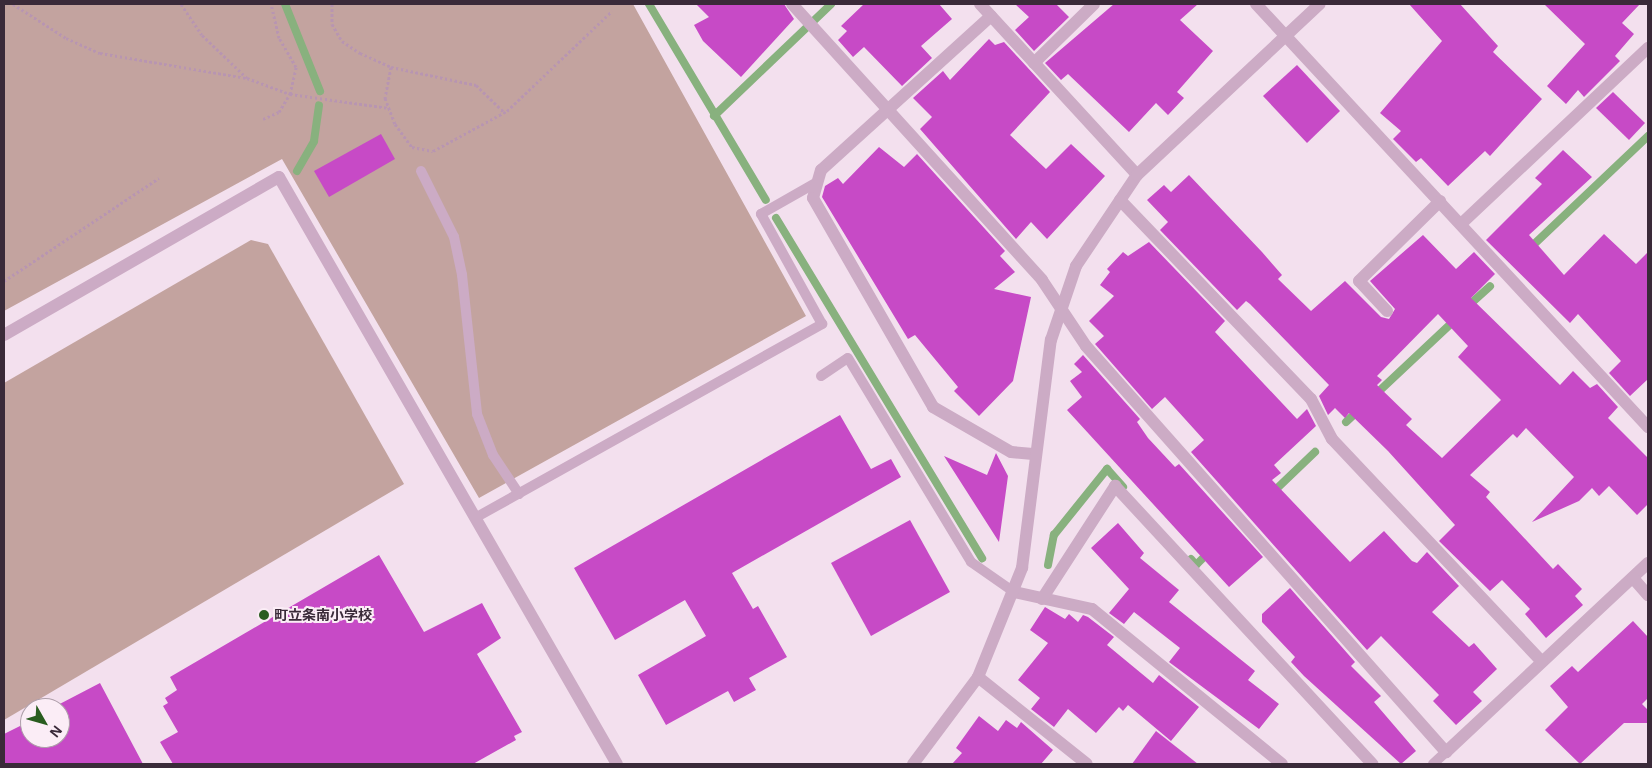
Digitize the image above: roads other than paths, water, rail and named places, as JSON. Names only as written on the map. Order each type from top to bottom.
[{"type":"street","points":[[792,4],[1042,280],[1058,311],[1446,752],[1648,563]]},
{"type":"street","points":[[980,4],[1137,175]]},
{"type":"street","points":[[1034,63],[1094,4]]},
{"type":"street","points":[[1256,4],[1648,427]]},
{"type":"street","points":[[913,764],[978,677],[1014,592],[1022,568],[1036,454],[1058,311],[1076,266],[1137,175],[1320,4]]},
{"type":"street","points":[[991,16],[886,108],[821,170],[813,198],[933,407],[1011,452],[1036,454]]},
{"type":"street","points":[[1461,224],[1648,48]]},
{"type":"street","points":[[4,335],[279,177],[617,764]]},
{"type":"street","points":[[1120,200],[1311,398],[1332,439],[1542,662]]},
{"type":"street","points":[[1387,311],[1359,281],[1440,201]]},
{"type":"street","points":[[1042,599],[1115,486],[1372,764]]},
{"type":"street","points":[[1633,578],[1648,595]]},
{"type":"street","points":[[1014,592],[1092,608],[1282,764]]},
{"type":"street","points":[[978,677],[1087,764]]},
{"type":"lane","points":[[421,171],[454,237],[477,414],[493,455],[519,494]]},
{"type":"lane","points":[[475,518],[822,324],[761,214],[817,182]]},
{"type":"lane","points":[[822,376],[848,358],[971,562],[1014,592]]},
{"type":"lane","points":[[1433,764],[1446,752]]},
{"type":"waterway","points":[[285,4],[320,91]]},
{"type":"waterway","points":[[649,4],[766,200]]},
{"type":"waterway","points":[[714,116],[831,4]]},
{"type":"waterway","points":[[297,171],[314,141],[319,105]]},
{"type":"waterway","points":[[1529,249],[1648,136]]},
{"type":"waterway","points":[[776,218],[982,558]]},
{"type":"waterway","points":[[1467,307],[1490,286]]},
{"type":"waterway","points":[[1375,395],[1456,319]]},
{"type":"waterway","points":[[1346,422],[1359,410]]},
{"type":"waterway","points":[[1271,494],[1315,452]]},
{"type":"waterway","points":[[1048,565],[1054,535],[1107,469],[1123,487]]},
{"type":"waterway","points":[[1191,559],[1196,565],[1210,551]]},
{"type":"place","name":"町立条南小学校","points":[[264,615]]}]
